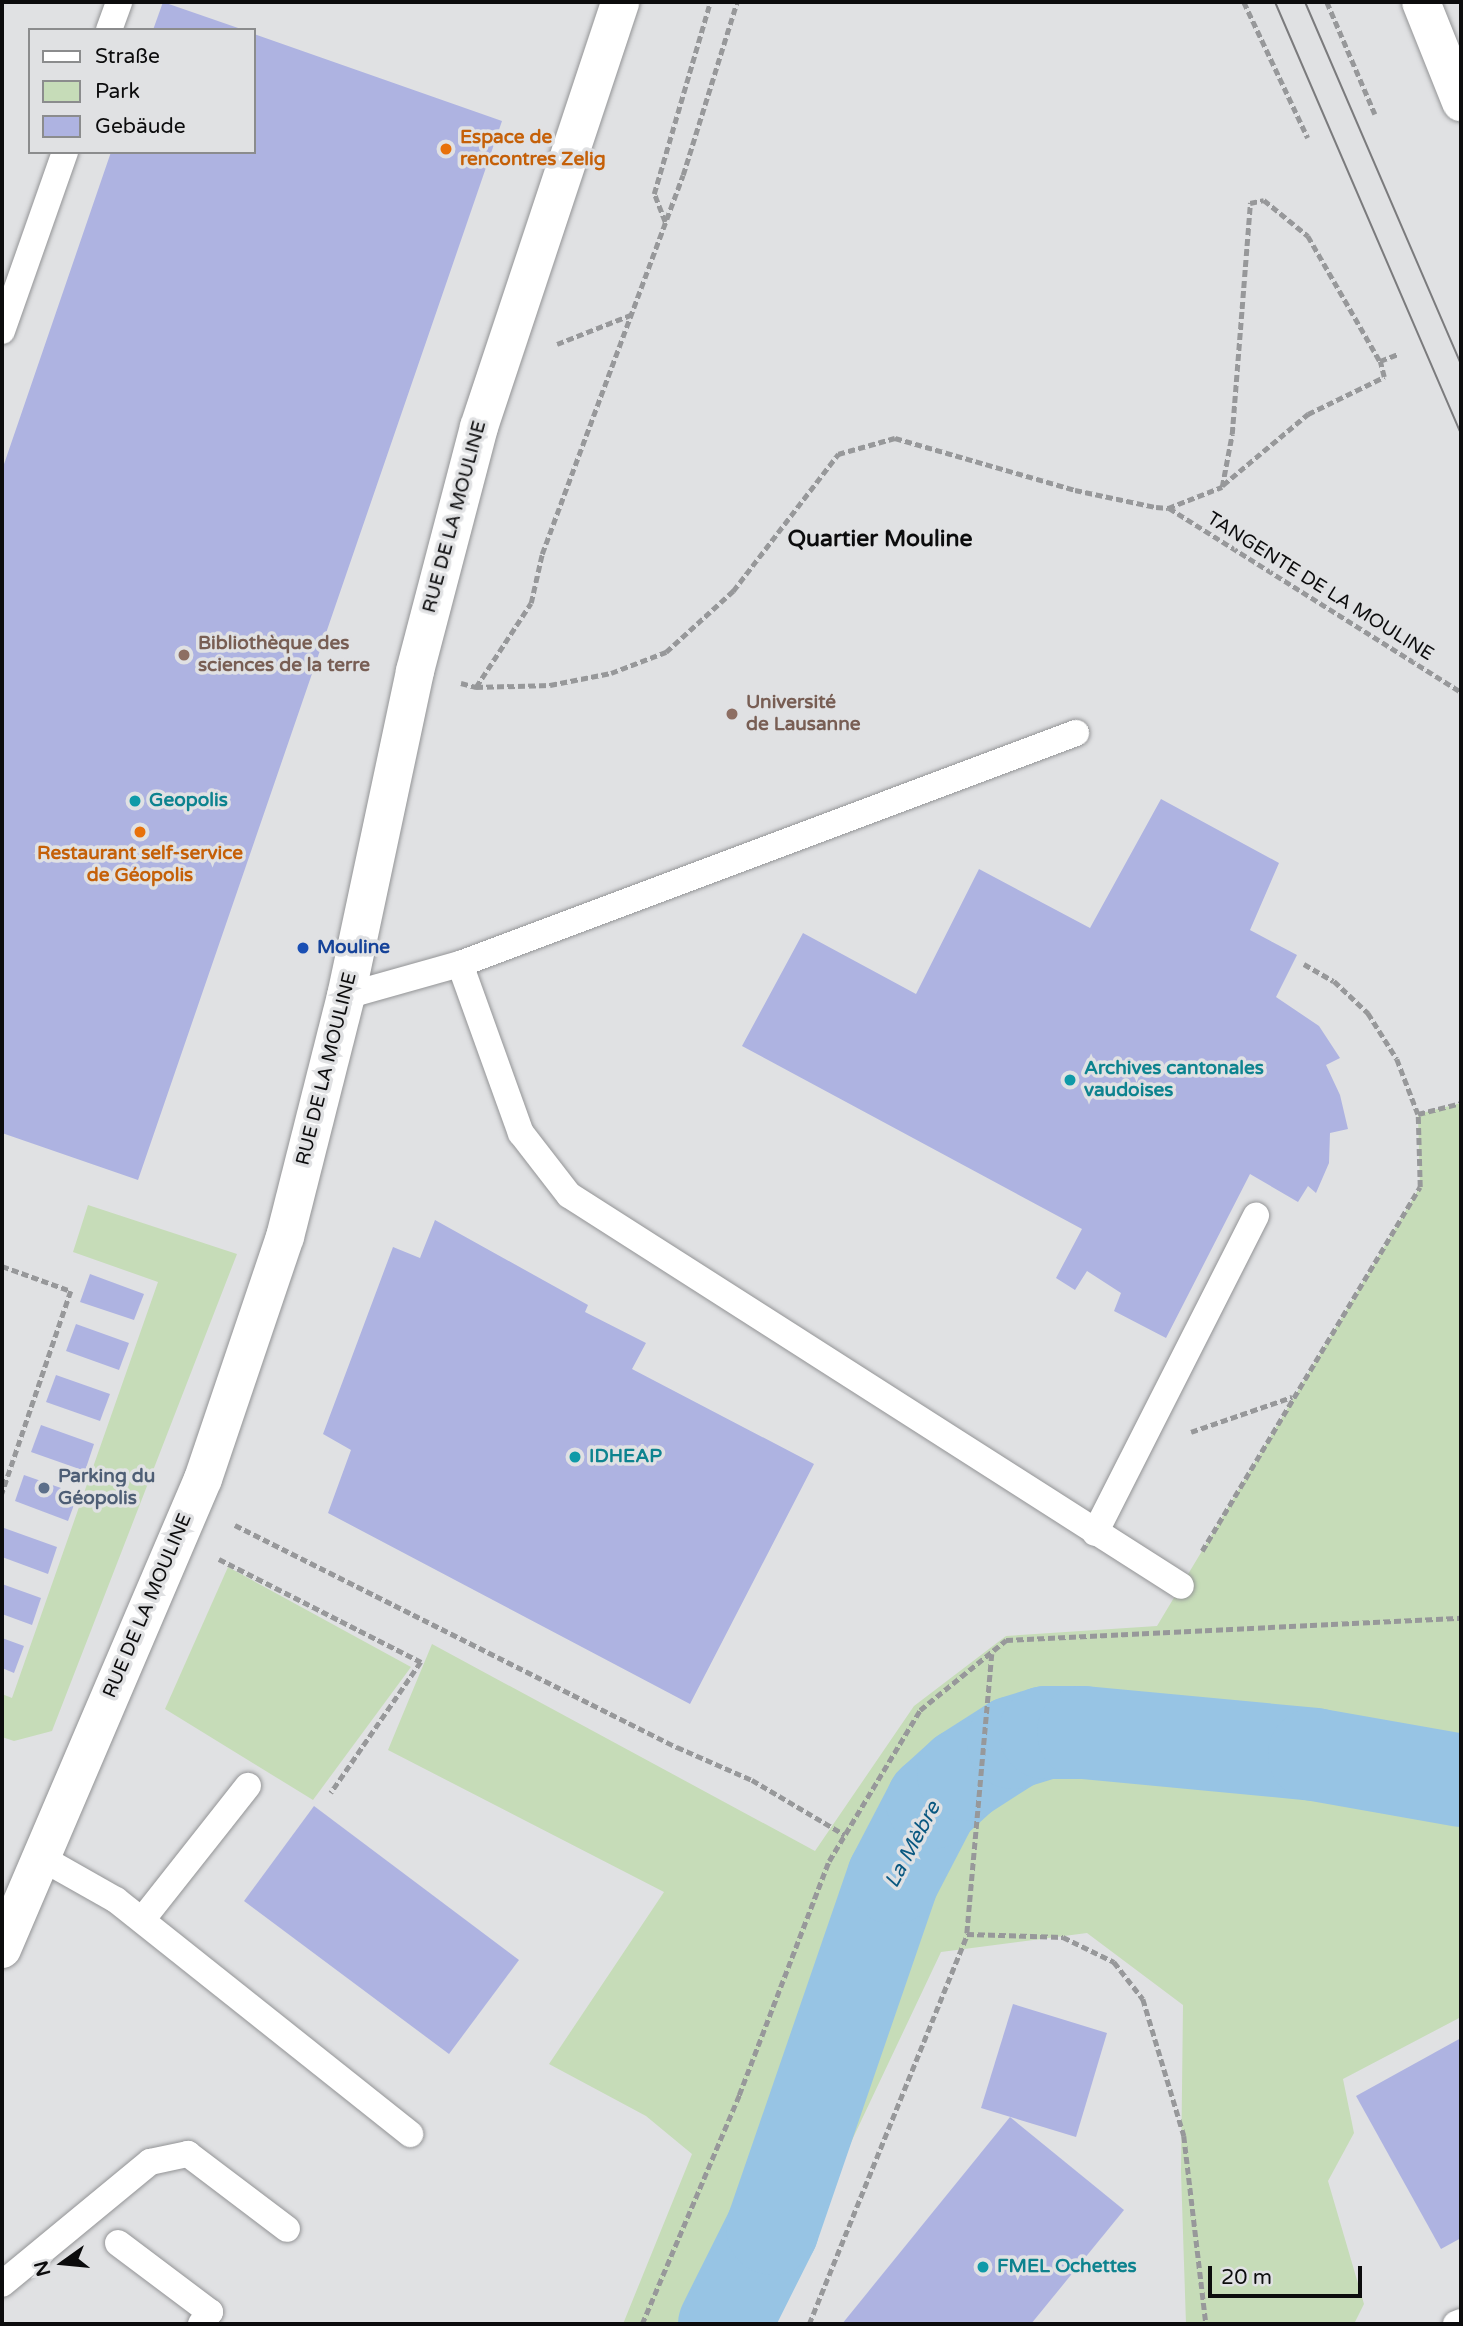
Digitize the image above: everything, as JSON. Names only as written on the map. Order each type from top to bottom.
[{"type":"street","name":"RUE DE LA MOULINE","points":[[2,1949],[192,1504],[285,1237],[346,996],[415,671],[494,370],[620,2]]},
{"type":"street","points":[[1421,2],[1461,102]]},
{"type":"lane","points":[[110,28],[119,2]]},
{"type":"lane","points":[[2,331],[64,154]]},
{"type":"lane","points":[[346,996],[460,964],[1076,733]]},
{"type":"lane","points":[[460,964],[521,1133],[569,1195],[1181,1586]]},
{"type":"lane","points":[[1095,1533],[1256,1215]]},
{"type":"lane","points":[[142,1920],[248,1786]]},
{"type":"lane","points":[[40,1857],[142,1920],[410,2134]]},
{"type":"lane","points":[[2,2284],[150,2162],[188,2154],[287,2229]]},
{"type":"lane","points":[[118,2243],[210,2312],[201,2324]]},
{"type":"lane","points":[[1456,2324],[1461,2322]]},
{"type":"path","points":[[665,223],[654,194],[710,2]]},
{"type":"path","points":[[476,687],[531,603],[542,554],[633,314],[737,2]]},
{"type":"path","points":[[1244,2],[1308,138]]},
{"type":"path","points":[[1327,2],[1375,114]]},
{"type":"path","points":[[415,671],[476,687],[550,685],[611,673],[666,652],[733,591],[838,454],[895,438],[1075,490],[1168,508],[1222,487],[1234,472],[1308,414],[1384,377],[1380,361],[1307,236],[1264,200],[1250,203],[1231,434],[1222,487]]},
{"type":"path","points":[[494,370],[633,314]]},
{"type":"path","points":[[1380,361],[1398,354]]},
{"type":"path","name":"TANGENTE DE LA MOULINE","points":[[1168,508],[1459,691]]},
{"type":"path","points":[[1157,1631],[1181,1586],[1420,1187],[1418,1114],[1397,1059],[1368,1013],[1334,981],[1304,964]]},
{"type":"path","points":[[1418,1114],[1461,1103]]},
{"type":"path","points":[[2,1266],[71,1291],[2,1494]]},
{"type":"path","points":[[1137,1450],[1293,1397]]},
{"type":"path","points":[[192,1504],[664,1741],[752,1780],[845,1835]]},
{"type":"path","points":[[175,1544],[237,1566],[421,1662],[331,1793]]},
{"type":"path","points":[[642,2324],[739,2095],[829,1861],[920,1710],[1006,1640],[1461,1618]]},
{"type":"path","points":[[809,2324],[967,1934],[981,1807],[982,1740],[992,1654]]},
{"type":"path","points":[[967,1934],[1063,1937],[1114,1962],[1143,1999],[1184,2136],[1206,2324]]},
{"type":"green space","points":[[1461,1103],[1461,2017],[1343,2079],[1354,2133],[1328,2181],[1364,2304],[1354,2324],[1186,2324],[1181,2172],[1183,2005],[1087,1933],[941,1952],[765,2324],[623,2324],[692,2154],[646,2116],[549,2064],[664,1892],[388,1750],[432,1644],[815,1851],[914,1706],[1006,1636],[1157,1626],[1420,1187],[1418,1114]]},
{"type":"green space","points":[[88,1205],[237,1254],[52,1731],[14,1741],[2,1737],[2,1694],[12,1698],[158,1282],[73,1252]]},
{"type":"green space","points":[[228,1567],[411,1667],[313,1800],[165,1709]]},
{"type":"building","points":[[163,2],[238,28],[154,28]]},
{"type":"building","name":"Geopolis","points":[[256,35],[502,121],[138,1180],[2,1133],[2,470],[110,154],[256,154]]},
{"type":"building","name":"Archives cantonales vaudoises","points":[[1161,799],[1279,863],[1250,930],[1297,955],[1276,997],[1319,1026],[1340,1058],[1326,1065],[1340,1095],[1348,1129],[1330,1133],[1329,1163],[1316,1193],[1308,1186],[1298,1202],[1250,1174],[1166,1338],[1114,1311],[1121,1293],[1087,1271],[1075,1290],[1056,1278],[1082,1229],[742,1046],[803,933],[916,994],[979,869],[1090,928]]},
{"type":"building","name":"IDHEAP","points":[[435,1220],[588,1305],[585,1312],[646,1343],[632,1369],[814,1464],[690,1704],[328,1513],[351,1450],[323,1434],[393,1247],[420,1258]]},
{"type":"building","points":[[90,1274],[144,1294],[134,1320],[80,1302]]},
{"type":"building","points":[[76,1324],[129,1343],[119,1370],[66,1351]]},
{"type":"building","points":[[56,1375],[110,1394],[100,1421],[46,1402]]},
{"type":"building","points":[[41,1425],[94,1444],[85,1471],[31,1452]]},
{"type":"building","points":[[24,1475],[78,1494],[68,1521],[15,1501]]},
{"type":"building","points":[[4,1528],[57,1547],[48,1574],[2,1557]]},
{"type":"building","points":[[2,1584],[41,1598],[32,1625],[2,1614]]},
{"type":"building","points":[[2,1638],[24,1646],[14,1673],[2,1668]]},
{"type":"building","points":[[314,1806],[519,1960],[449,2054],[244,1901]]},
{"type":"building","points":[[1013,2004],[1107,2033],[1076,2137],[981,2108]]},
{"type":"building","points":[[1461,2038],[1461,2238],[1441,2249],[1356,2096]]},
{"type":"building","name":"FMEL Ochettes","points":[[1010,2117],[1124,2210],[1031,2324],[842,2324]]},
{"type":"waterway","name":"La Mèbre","points":[[724,2324],[772,2228],[893,1877],[932,1802],[963,1774],[1013,1742],[1045,1732],[1083,1732],[1314,1754],[1461,1780]]},
{"type":"tram line","points":[[1275,2],[1461,434]]},
{"type":"tram line","points":[[1305,2],[1461,364]]},
{"type":"place","name":"Espace de rencontres Zelig","points":[[446,149]]},
{"type":"place","name":"Bibliothèque des sciences de la terre","points":[[184,655]]},
{"type":"place","name":"Université de Lausanne","points":[[732,714]]},
{"type":"place","name":"Geopolis","points":[[135,801]]},
{"type":"place","name":"Restaurant self-service de Géopolis","points":[[140,832]]},
{"type":"place","name":"Mouline","points":[[303,948]]},
{"type":"place","name":"Archives cantonales vaudoises","points":[[1070,1080]]},
{"type":"place","name":"IDHEAP","points":[[575,1457]]},
{"type":"place","name":"Parking du Géopolis","points":[[44,1488]]},
{"type":"place","name":"FMEL Ochettes","points":[[983,2267]]},
{"type":"district","name":"Quartier Mouline","points":[[880,539]]}]
